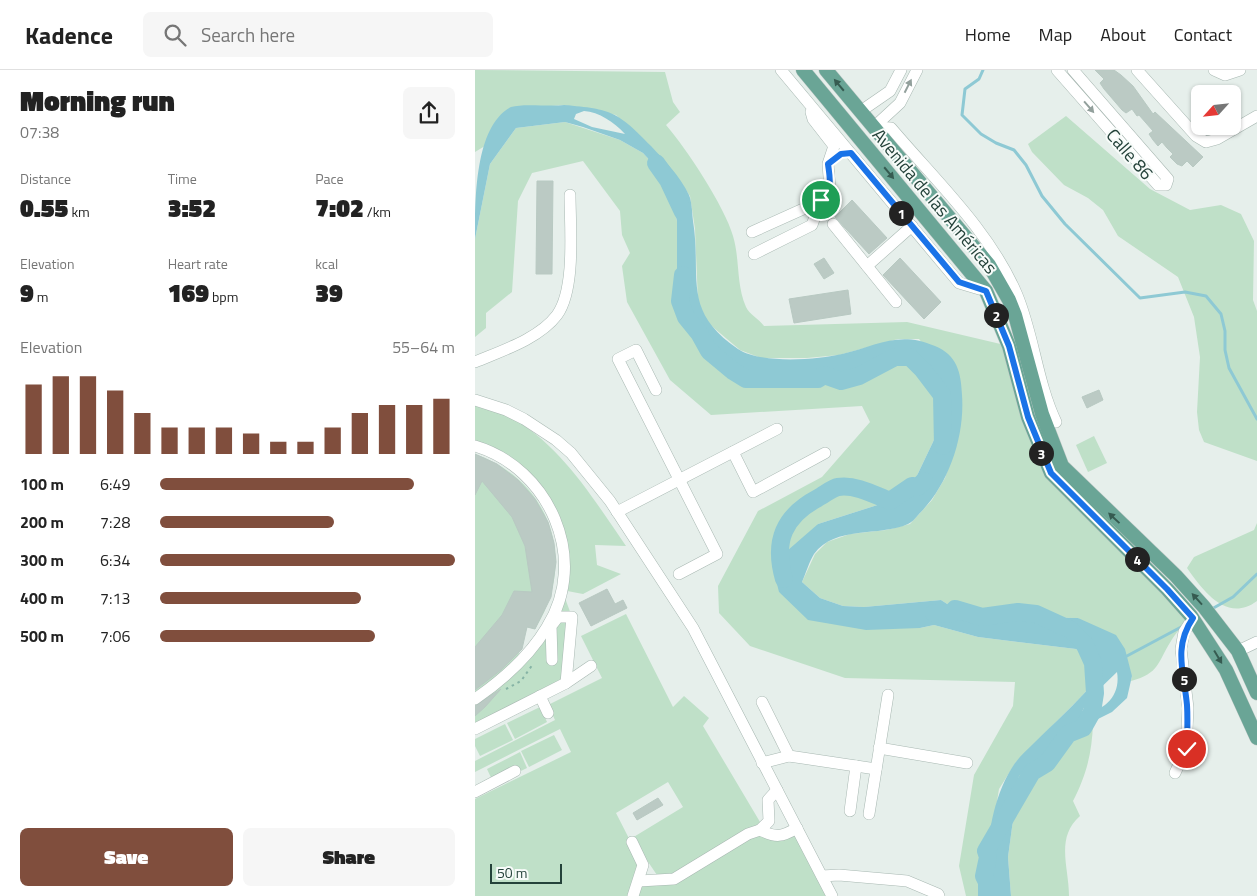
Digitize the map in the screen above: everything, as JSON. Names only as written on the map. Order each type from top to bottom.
[{"type":"main road","name":"Avenida de las Américas","points":[[803,70],[830,102],[863,118]]},
{"type":"main road","name":"Avenida de las Américas","points":[[826,70],[863,118],[986,291],[1009,346],[1028,417],[1051,473],[1167,589],[1193,618],[1226,670],[1257,738]]},
{"type":"main road","points":[[863,118],[875,128]]},
{"type":"main road","name":"Avenida de las Américas","points":[[875,128],[989,265],[1009,300],[1042,414],[1061,466],[1177,576],[1205,607],[1239,651],[1257,693]]},
{"type":"street","points":[[781,70],[959,282],[986,291]]},
{"type":"street","points":[[853,155],[863,118],[889,91],[901,70]]},
{"type":"street","points":[[875,128],[900,103],[917,70]]},
{"type":"street","points":[[1061,74],[1074,70]]},
{"type":"street","name":"Calle 86","points":[[1061,74],[1158,185],[1166,185],[1168,179],[1074,70]]},
{"type":"street","points":[[1137,70],[1196,136],[1206,142],[1217,139],[1257,116]]},
{"type":"street","points":[[1214,70],[1225,75],[1240,70]]},
{"type":"street","points":[[754,254],[812,225],[821,200],[830,189],[828,164],[834,146],[813,119],[810,104]]},
{"type":"street","points":[[863,118],[871,110],[875,116],[880,118],[887,116]]},
{"type":"street","points":[[875,128],[891,128],[995,252],[1017,295],[1057,422]]},
{"type":"street","points":[[828,164],[841,154],[853,155]]},
{"type":"street","points":[[475,362],[520,343],[557,314],[566,294],[570,195]]},
{"type":"street","points":[[753,232],[821,200]]},
{"type":"street","points":[[775,221],[784,239]]},
{"type":"street","points":[[833,224],[896,302]]},
{"type":"street","points":[[867,266],[912,226]]},
{"type":"street","points":[[656,390],[636,350],[618,359],[717,554],[679,574]]},
{"type":"street","points":[[475,400],[506,410],[524,419],[556,440],[586,469],[617,512],[693,628],[832,896]]},
{"type":"street","points":[[617,512],[777,429]]},
{"type":"street","points":[[475,446],[503,457],[535,484],[556,521],[564,562],[562,590],[547,627],[513,670],[475,699]]},
{"type":"street","points":[[733,452],[753,492],[825,453]]},
{"type":"street","points":[[552,660],[551,626],[558,617],[572,617],[566,683]]},
{"type":"street","points":[[1175,773],[1187,749],[1187,708],[1181,649],[1184,632],[1193,618]]},
{"type":"street","points":[[1239,651],[1257,642]]},
{"type":"street","points":[[475,729],[566,683],[591,666]]},
{"type":"street","points":[[869,814],[888,695]]},
{"type":"street","points":[[540,696],[548,714]]},
{"type":"street","points":[[761,702],[789,756]]},
{"type":"street","points":[[879,748],[967,762]]},
{"type":"street","points":[[762,763],[789,756],[876,769]]},
{"type":"street","points":[[850,810],[856,766]]},
{"type":"street","points":[[475,792],[515,771]]},
{"type":"street","points":[[639,882],[674,879],[748,834],[760,830],[769,821],[769,796],[777,790]]},
{"type":"street","points":[[760,830],[773,837],[783,836],[797,828]]},
{"type":"street","points":[[632,842],[643,865],[633,896]]},
{"type":"street","points":[[822,876],[839,875],[907,881],[939,896]]},
{"type":"green space","points":[[475,70],[665,72],[673,102],[680,112],[666,125],[684,148],[714,194],[729,224],[735,245],[741,289],[746,307],[764,326],[907,322],[1009,346],[1041,453],[1191,616],[1173,638],[1153,671],[1131,681],[1132,676],[1078,618],[982,617],[955,609],[941,600],[864,607],[843,606],[820,598],[802,582],[815,554],[827,542],[850,534],[886,530],[910,524],[932,500],[945,478],[958,439],[962,396],[919,339],[898,339],[839,355],[807,358],[761,358],[740,350],[708,323],[698,302],[695,229],[690,196],[681,183],[616,115],[564,105],[551,106],[475,152]]},
{"type":"green space","points":[[1066,116],[1150,189],[1190,210],[1221,205],[1241,214],[1254,241],[1253,300],[1257,311],[1257,461],[1204,442],[1199,430],[1197,412],[1200,357],[1194,317],[1178,277],[1118,236],[1103,210],[1088,198],[1064,185],[1032,152],[1028,144]]},
{"type":"green space","points":[[565,122],[620,140],[643,153],[668,180],[677,221],[677,285],[698,341],[733,371],[747,379],[800,378],[846,372],[895,357],[910,357],[938,377],[942,395],[943,421],[912,486],[890,501],[818,524],[779,592],[920,628],[934,625],[978,637],[1076,649],[1093,663],[1095,681],[1016,762],[999,789],[988,857],[989,896],[966,896],[959,866],[974,775],[1013,706],[1015,682],[845,678],[750,646],[719,613],[718,586],[758,511],[822,477],[870,422],[862,406],[711,415],[670,380],[627,302],[622,266],[630,253],[622,235],[620,211],[583,161],[532,173],[518,201],[512,292],[486,313],[486,328],[475,337],[475,239],[490,164],[516,128]]},
{"type":"green space","points":[[475,404],[504,414],[524,425],[541,439],[573,472],[626,546],[595,545],[597,565],[621,574],[583,594],[562,590],[572,617],[566,683],[475,729],[475,454],[501,466],[522,483],[539,503],[550,526],[555,551],[554,577],[548,603],[535,629],[527,627],[517,660],[553,617],[563,548],[535,485],[475,446]]},
{"type":"green space","points":[[1094,436],[1107,463],[1088,472],[1076,445]]},
{"type":"green space","points":[[1257,523],[1257,601],[1246,607],[1236,609],[1226,607],[1209,595],[1187,568],[1194,557],[1254,530]]},
{"type":"green space","points":[[626,614],[673,707],[684,696],[709,718],[703,726],[763,827],[773,837],[797,828],[832,896],[475,896],[475,799],[571,752],[560,729],[475,772],[475,761],[555,720],[548,705],[602,678],[581,636]],"holes":[[[668,782],[683,807],[632,838],[661,881],[639,881],[642,864],[616,813]]]},
{"type":"green space","points":[[540,707],[547,722],[515,739],[507,723]]},
{"type":"green space","points":[[1093,723],[1088,763],[1073,801],[1080,816],[1072,825],[1066,843],[1065,853],[1069,896],[1011,896],[1008,857],[1019,775],[1068,734]]},
{"type":"green space","points":[[505,724],[513,740],[480,756],[475,746],[475,739]]},
{"type":"green space","points":[[554,735],[562,750],[529,767],[521,751]]},
{"type":"green space","points":[[520,752],[527,768],[494,784],[487,769]]},
{"type":"water","points":[[558,105],[593,108],[622,119],[651,146],[677,175],[691,201],[697,292],[701,306],[708,321],[720,335],[738,349],[760,357],[804,359],[842,354],[888,341],[910,339],[935,346],[953,359],[959,372],[961,387],[961,426],[953,458],[940,487],[915,519],[908,524],[897,528],[846,535],[823,545],[812,557],[802,582],[820,598],[843,606],[864,607],[941,600],[955,609],[982,617],[1078,618],[1116,635],[1125,649],[1132,676],[1127,698],[1112,712],[1068,734],[1019,776],[1008,857],[1011,896],[989,896],[987,862],[994,810],[1007,777],[1015,763],[1073,706],[1095,681],[1093,663],[1076,649],[978,637],[934,625],[920,628],[866,630],[808,620],[779,592],[772,564],[818,524],[890,501],[912,486],[943,421],[942,395],[938,377],[910,357],[895,357],[846,372],[800,378],[747,379],[733,371],[698,341],[686,317],[677,285],[677,221],[668,180],[643,153],[620,140],[583,127],[565,122],[516,128],[490,164],[475,239],[479,165],[490,130],[499,116],[511,107]],"holes":[[[584,111],[606,118],[625,134],[592,127],[574,119],[576,114]],[[1117,672],[1118,680],[1114,695],[1110,701],[1098,709],[1082,712],[1087,701]]]},
{"type":"building","points":[[1095,70],[1114,70],[1121,75],[1133,86],[1153,114],[1155,112],[1203,157],[1193,167],[1187,161],[1182,166],[1177,164],[1170,157],[1173,154],[1162,142],[1158,146],[1153,140],[1149,134],[1153,131],[1139,115],[1137,116],[1132,109],[1126,113],[1122,110],[1104,89],[1100,83],[1104,79]]},
{"type":"building","points":[[537,181],[553,181],[552,274],[536,274]]},
{"type":"building","points":[[852,200],[887,238],[869,254],[835,217]]},
{"type":"building","points":[[824,258],[834,273],[824,279],[814,264]]},
{"type":"building","points":[[900,258],[941,302],[924,319],[883,275]]},
{"type":"building","points":[[848,290],[851,314],[794,323],[789,299]]},
{"type":"building","points":[[1099,390],[1103,400],[1087,408],[1082,397]]},
{"type":"building","points":[[475,454],[497,464],[518,480],[535,499],[548,522],[554,543],[556,562],[551,597],[535,629],[527,627],[522,649],[501,670],[475,690],[475,647],[502,615],[514,591],[532,592],[525,546],[512,517],[482,481],[475,495]]},
{"type":"building","points":[[607,589],[615,604],[623,600],[627,608],[591,626],[579,603]]},
{"type":"building","points":[[501,689],[485,707],[475,716],[475,706]]},
{"type":"building","points":[[658,798],[663,805],[637,820],[633,813]]},
{"type":"waterway","points":[[983,70],[979,79],[965,89],[962,115],[981,134],[996,143],[1014,150],[1026,165],[1042,196],[1065,224],[1140,298],[1185,292],[1206,296],[1221,314],[1229,368],[1257,419]]},
{"type":"waterway","points":[[656,163],[668,180],[683,212]]},
{"type":"waterway","points":[[683,275],[680,301],[686,317],[699,333],[709,351],[746,379],[818,379],[824,375],[841,381],[859,376],[895,357],[910,357],[923,370],[942,395],[943,446]]},
{"type":"waterway","points":[[784,579],[780,553],[781,541],[789,522],[806,505],[833,489],[845,486],[865,491],[890,501],[912,486],[918,487],[924,481]]},
{"type":"waterway","points":[[1210,610],[1233,597],[1257,574]]},
{"type":"waterway","points":[[934,613],[951,614],[955,609],[982,617],[1018,612],[1036,614],[1071,630],[1084,643],[1093,663],[1095,693],[1092,712],[1083,728],[1068,734],[1047,763],[1032,772],[986,851],[988,857],[984,876],[987,882],[987,896]]},
{"type":"waterway","points":[[1125,657],[1183,626]]},
{"type":"route","points":[[821,200],[830,189],[831,184],[828,164],[841,154],[851,153],[959,282],[986,291],[1009,346],[1028,417],[1051,473],[1078,503],[1167,589],[1193,618],[1184,632],[1181,649],[1187,708],[1187,749]]}]
